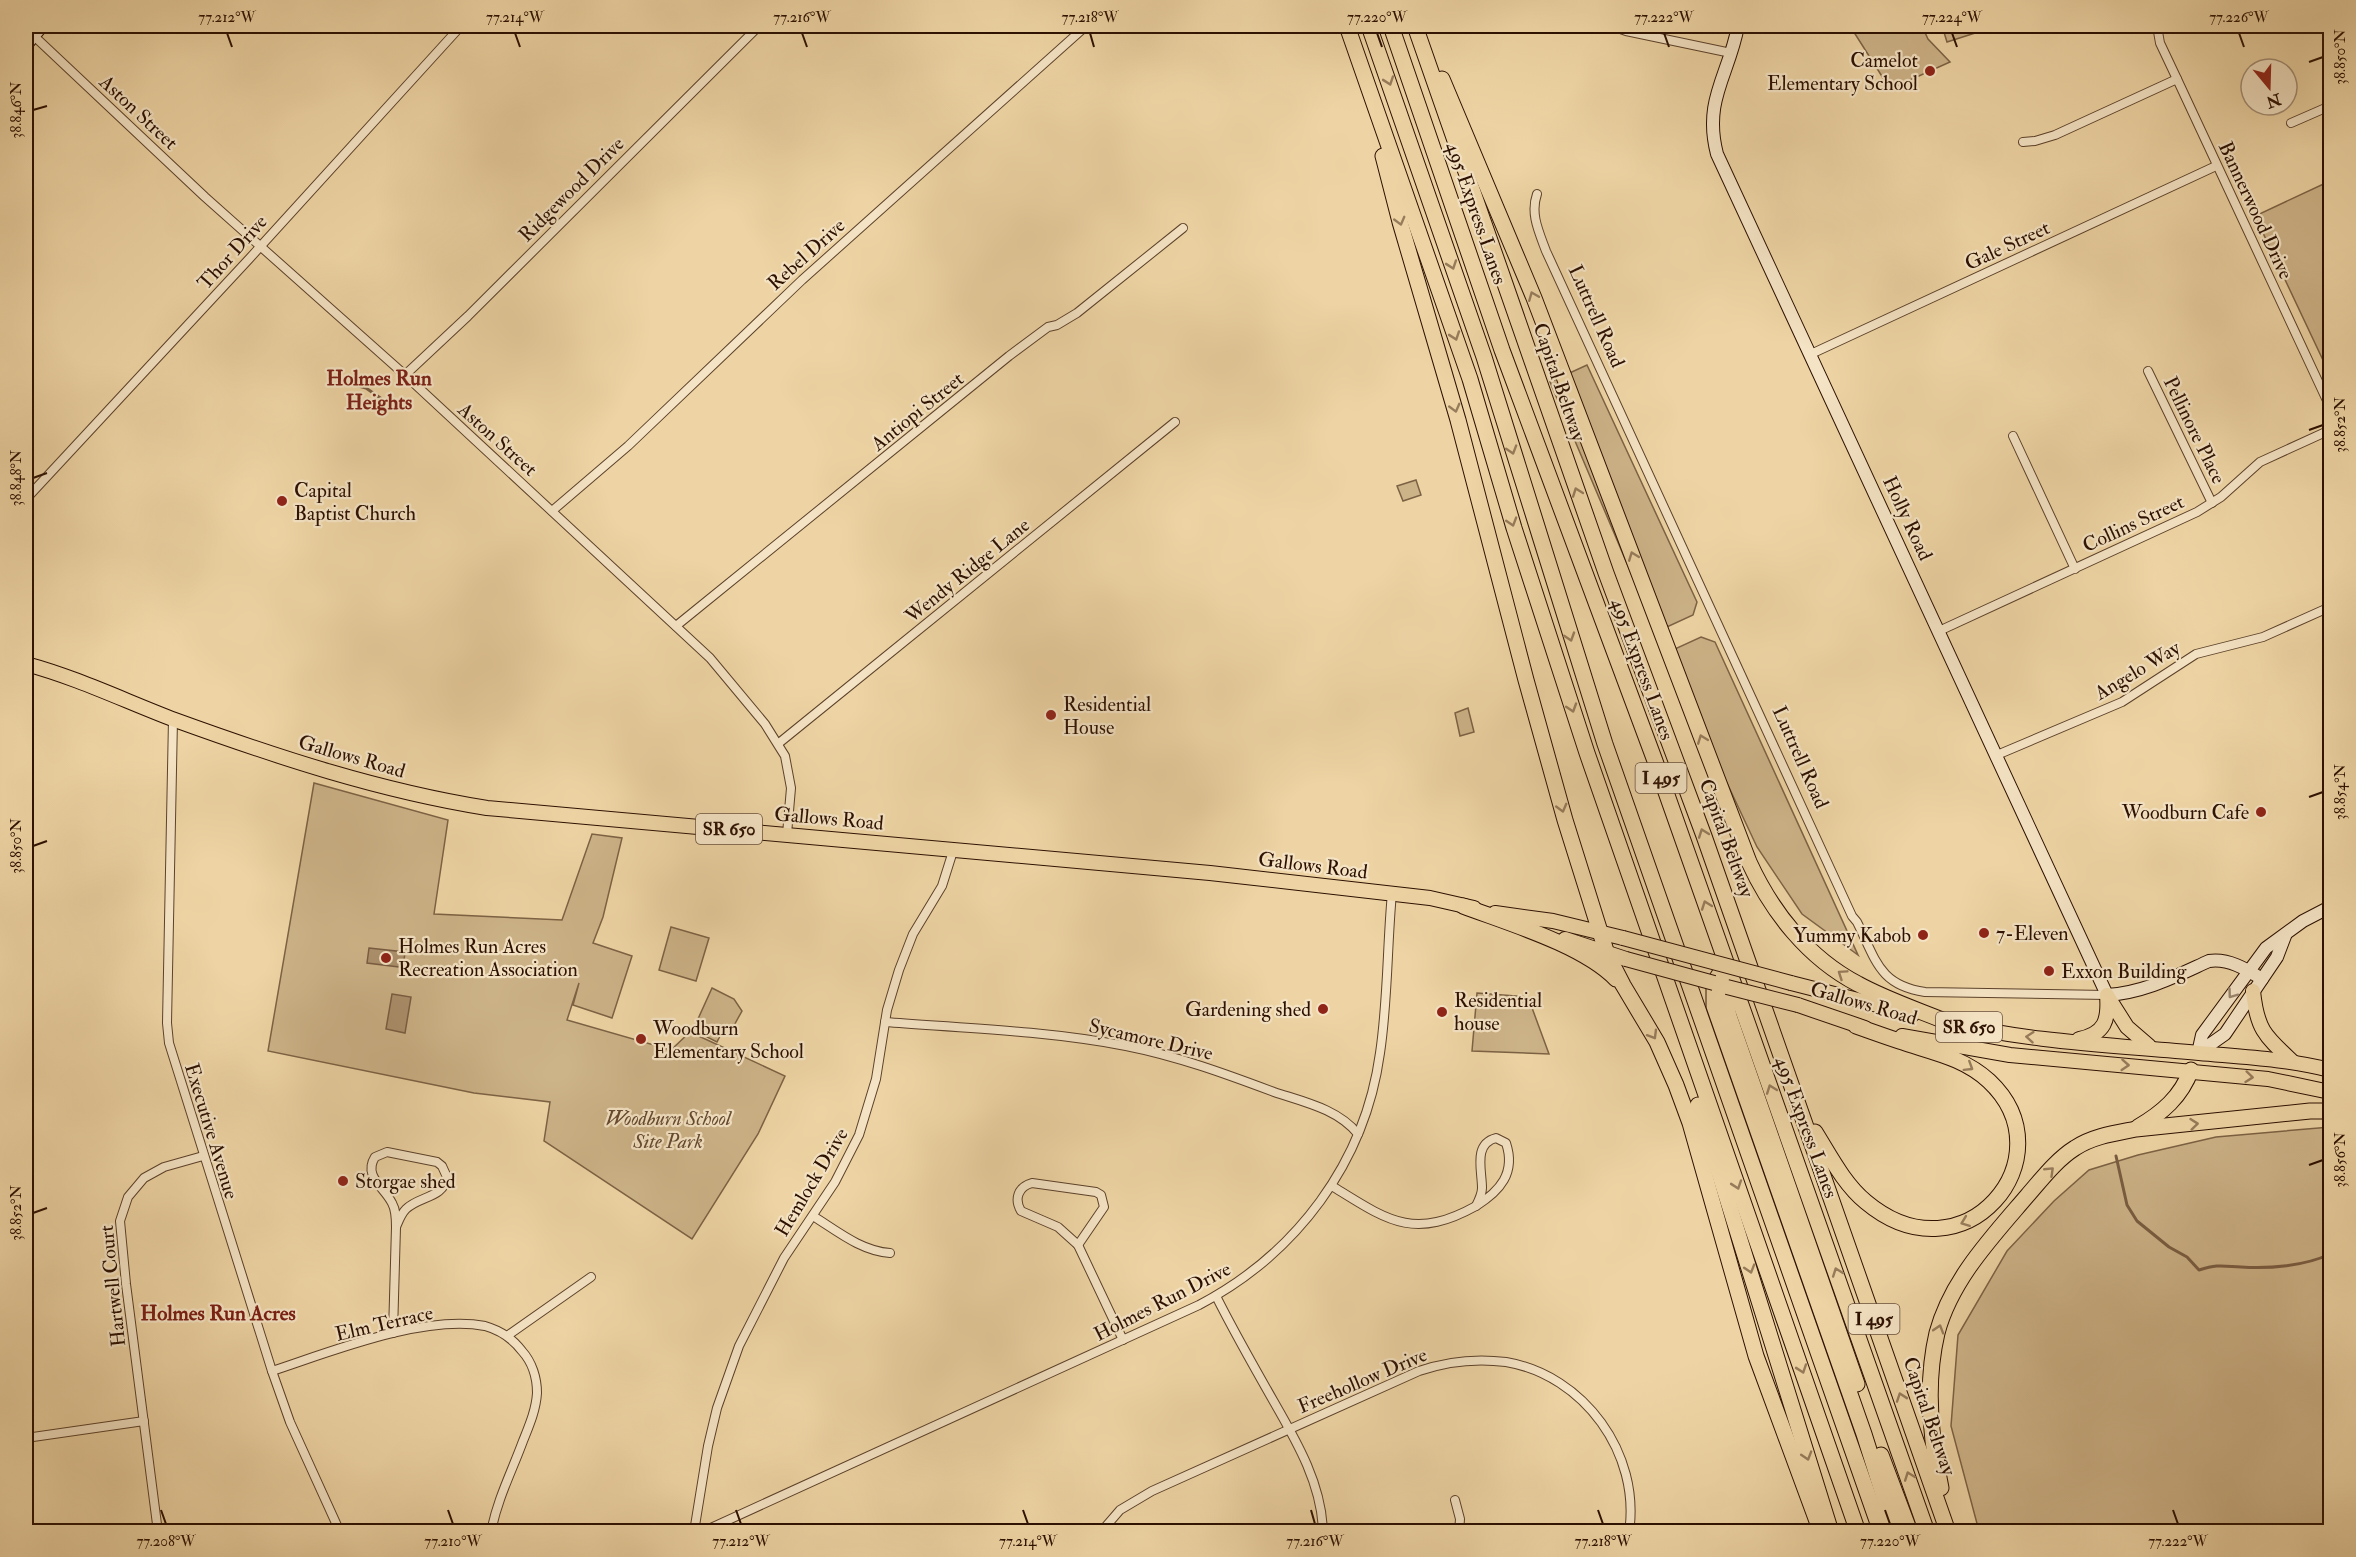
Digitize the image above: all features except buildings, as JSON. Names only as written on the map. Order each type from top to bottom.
[{"type":"highway","points":[[1347,26],[1470,379],[1514,528],[1587,753],[1831,1532]]},
{"type":"highway","name":"495 Express Lanes","points":[[1369,26],[1484,357],[1605,744],[1881,1532]]},
{"type":"highway","name":"495 Express Lanes","points":[[1391,26],[1502,350],[1655,761],[1927,1532]]},
{"type":"highway","points":[[1417,26],[1466,133],[1534,298],[1761,887],[1797,936],[1826,963],[1857,984],[1952,1024]]},
{"type":"highway","name":"Capital Beltway","points":[[1417,26],[1602,562],[1701,825],[1949,1532]]},
{"type":"highway","points":[[1360,62],[1400,222],[1452,399],[1526,680],[1565,820],[1607,954],[1658,1042],[1676,1085],[1693,1134],[1756,1356],[1821,1532]]},
{"type":"highway","points":[[1587,753],[1858,1532]]},
{"type":"highway","points":[[1463,906],[1584,955],[1606,969],[1623,985]]},
{"type":"highway","points":[[1725,965],[1720,985],[1720,1008],[1895,1532]]},
{"type":"highway","points":[[1720,1008],[1910,1532]]},
{"type":"highway","points":[[1800,1106],[1833,1162],[1854,1190],[1866,1202],[1896,1221],[1924,1229],[1947,1228],[1975,1218],[2000,1196],[2016,1162],[2018,1143],[2012,1115],[2003,1098],[1990,1082],[1953,1058],[1856,1026]]},
{"type":"highway","points":[[2136,1129],[2167,1107],[2177,1095],[2191,1070]]},
{"type":"highway","points":[[1949,1532],[1930,1416],[1934,1352],[1938,1331],[1957,1286],[1973,1262],[2047,1173],[2074,1149],[2086,1142],[2136,1129],[2310,1111],[2331,1111]]},
{"type":"main road","name":"Gallows Road","points":[[26,664],[75,679],[172,718],[312,766],[449,802],[487,808],[954,848],[1392,893],[1504,915],[1553,921],[1601,932],[1952,1024],[2014,1036],[2293,1062],[2331,1070]]},
{"type":"main road","name":"Gallows Road","points":[[1504,915],[1607,954],[1798,1005],[1856,1026],[1942,1044],[2001,1053],[2268,1079],[2331,1092]]},
{"type":"main road","points":[[2253,991],[2255,1012],[2260,1028],[2272,1043],[2293,1062]]},
{"type":"main road","points":[[2069,1041],[2100,1031],[2108,1012],[2107,995]]},
{"type":"main road","points":[[2107,995],[2127,1027],[2151,1047]]},
{"type":"main road","points":[[2191,1070],[2198,1053]]},
{"type":"street","points":[[29,41],[42,26]]},
{"type":"street","name":"Thor Drive","points":[[26,499],[461,26]]},
{"type":"street","name":"Ridgewood Drive","points":[[405,375],[468,316],[759,26]]},
{"type":"street","name":"Rebel Drive","points":[[552,512],[621,453],[802,280],[1086,26]]},
{"type":"street","points":[[1612,26],[1626,31],[1731,52]]},
{"type":"street","name":"Holly Road","points":[[1738,26],[1713,107],[1712,130],[1716,154],[1811,354],[2107,995]]},
{"type":"street","name":"Bannerwood Drive","points":[[2157,26],[2160,44],[2331,407]]},
{"type":"street","name":"Aston Street","points":[[29,41],[405,375],[716,665],[765,724],[778,742],[787,762],[791,788],[787,834]]},
{"type":"street","points":[[2023,142],[2055,135],[2177,79]]},
{"type":"street","points":[[2291,123],[2331,106]]},
{"type":"street","name":"Gale Street","points":[[1811,354],[2216,166]]},
{"type":"street","name":"Luttrell Road","points":[[1537,194],[1533,204],[1535,220],[1546,251],[1852,916],[1885,975],[1900,986],[1925,992],[2107,995],[2124,994],[2150,987],[2209,961],[2218,960],[2262,979]]},
{"type":"street","name":"Antiopi Street","points":[[676,626],[1018,349],[1048,327],[1057,325],[1077,313],[1183,228]]},
{"type":"street","name":"Pellinore Place","points":[[2148,371],[2212,503]]},
{"type":"street","name":"Wendy Ridge Lane","points":[[778,742],[1175,422]]},
{"type":"street","name":"Collins Street","points":[[1939,631],[2212,503],[2260,462],[2331,430]]},
{"type":"street","points":[[2013,436],[2075,569]]},
{"type":"street","name":"Angelo Way","points":[[1996,755],[2122,702],[2196,654],[2263,637],[2331,607]]},
{"type":"street","name":"Executive Avenue","points":[[172,718],[167,1023],[174,1065],[290,1422],[339,1532]]},
{"type":"street","name":"Hemlock Drive","points":[[694,1532],[708,1446],[729,1372],[761,1300],[784,1258],[849,1157],[862,1127],[876,1079],[885,1022],[899,970],[913,934],[942,886],[954,848]]},
{"type":"street","name":"Holmes Run Drive","points":[[702,1532],[1216,1296],[1241,1281],[1282,1246],[1302,1225],[1332,1186],[1358,1134],[1368,1107],[1380,1053],[1392,893]]},
{"type":"street","points":[[2198,1053],[2202,1035],[2266,948],[2303,921],[2331,907]]},
{"type":"street","points":[[2198,1053],[2225,1034],[2277,957],[2285,936]]},
{"type":"street","name":"Sycamore Drive","points":[[885,1022],[1067,1037],[1128,1046],[1215,1070],[1333,1113],[1351,1125],[1358,1134]]},
{"type":"street","points":[[1332,1186],[1380,1215],[1414,1225],[1444,1222],[1476,1206],[1499,1190],[1509,1171],[1509,1152],[1502,1139],[1491,1139],[1482,1148],[1480,1168],[1482,1189],[1476,1206]]},
{"type":"street","points":[[393,1333],[396,1215],[392,1203],[372,1175],[371,1163],[375,1157],[387,1152],[437,1162],[446,1173],[446,1183],[443,1188],[406,1209],[396,1227]]},
{"type":"street","name":"Hartwell Court","points":[[159,1532],[120,1233],[122,1209],[135,1187],[153,1172],[203,1156]]},
{"type":"street","points":[[1078,1245],[1103,1210],[1105,1204],[1101,1195],[1096,1192],[1032,1183],[1023,1187],[1017,1198],[1022,1211],[1058,1227],[1078,1245],[1123,1340]]},
{"type":"street","points":[[813,1216],[859,1245],[891,1253]]},
{"type":"street","points":[[507,1336],[591,1277]]},
{"type":"street","points":[[1216,1296],[1290,1430],[1316,1489],[1323,1532]]},
{"type":"street","name":"Elm Terrace","points":[[272,1371],[393,1333],[420,1328],[466,1324],[486,1327],[507,1336],[529,1361],[536,1380],[537,1394],[530,1424],[507,1480],[491,1532]]},
{"type":"street","name":"Freehollow Drive","points":[[1101,1532],[1120,1510],[1129,1504],[1385,1385],[1440,1364],[1474,1360],[1521,1366],[1563,1386],[1590,1409],[1615,1444],[1629,1483],[1632,1514],[1629,1532]]},
{"type":"street","points":[[26,1438],[144,1421]]},
{"type":"street","points":[[1455,1500],[1460,1519],[1459,1532]]},
{"type":"green space","points":[[1850,26],[1922,26],[1928,39],[1950,62],[1890,89]]},
{"type":"green space","points":[[1942,26],[1997,26],[1947,42]]},
{"type":"green space","points":[[2330,181],[2330,375],[2255,216]]},
{"type":"green space","points":[[1587,365],[1697,602],[1693,615],[1656,632],[1550,382]]},
{"type":"green space","points":[[1416,480],[1421,495],[1403,501],[1397,486]]},
{"type":"green space","points":[[1701,637],[1715,642],[1858,955],[1802,914],[1757,847],[1666,653]]},
{"type":"green space","points":[[1468,708],[1474,732],[1460,736],[1455,713]]},
{"type":"green space","name":"Woodburn School Site Park","points":[[314,783],[448,820],[434,914],[562,920],[592,834],[622,838],[603,917],[593,943],[632,956],[612,1018],[573,1005],[579,983],[567,1020],[671,1050],[690,1032],[785,1076],[758,1134],[692,1239],[544,1141],[550,1102],[474,1093],[268,1051]]},
{"type":"green space","points":[[671,927],[709,938],[696,981],[659,970]]},
{"type":"green space","points":[[712,988],[734,999],[742,1011],[732,1029],[725,1026],[717,1042],[693,1030]]},
{"type":"green space","points":[[1477,993],[1528,997],[1549,1054],[1472,1051]]},
{"type":"green space","points":[[2330,1127],[2330,1531],[1979,1531],[1951,1426],[1958,1335],[2007,1251],[2054,1201],[2089,1170],[2138,1155],[2216,1137]]},
{"type":"shaded area","name":"Holmes Run Acres Recreation Association","points":[[369,948],[405,952],[403,969],[367,963]]},
{"type":"shaded area","points":[[392,994],[411,997],[405,1033],[386,1029]]},
{"type":"waterway","points":[[351,384],[366,388],[396,409]]},
{"type":"waterway","points":[[2116,1156],[2127,1205],[2137,1221],[2169,1247],[2187,1257],[2199,1270],[2220,1266],[2263,1268],[2287,1266],[2330,1254]]},
{"type":"place","name":"Camelot Elementary School","points":[[1930,71]]},
{"type":"place","name":"Capital Baptist Church","points":[[282,501]]},
{"type":"place","name":"Residential House","points":[[1051,715]]},
{"type":"place","name":"Woodburn Cafe","points":[[2261,812]]},
{"type":"place","name":"7-Eleven","points":[[1984,933]]},
{"type":"place","name":"Yummy Kabob","points":[[1923,935]]},
{"type":"place","name":"Holmes Run Acres Recreation Association","points":[[386,958]]},
{"type":"place","name":"Exxon Building","points":[[2049,971]]},
{"type":"place","name":"Gardening shed","points":[[1323,1009]]},
{"type":"place","name":"Residential house","points":[[1442,1012]]},
{"type":"place","name":"Woodburn Elementary School","points":[[641,1039]]},
{"type":"place","name":"Storgae shed","points":[[343,1181]]},
{"type":"district","name":"Holmes Run Heights","points":[[379,390]]},
{"type":"district","name":"Holmes Run Acres","points":[[218,1313]]}]
